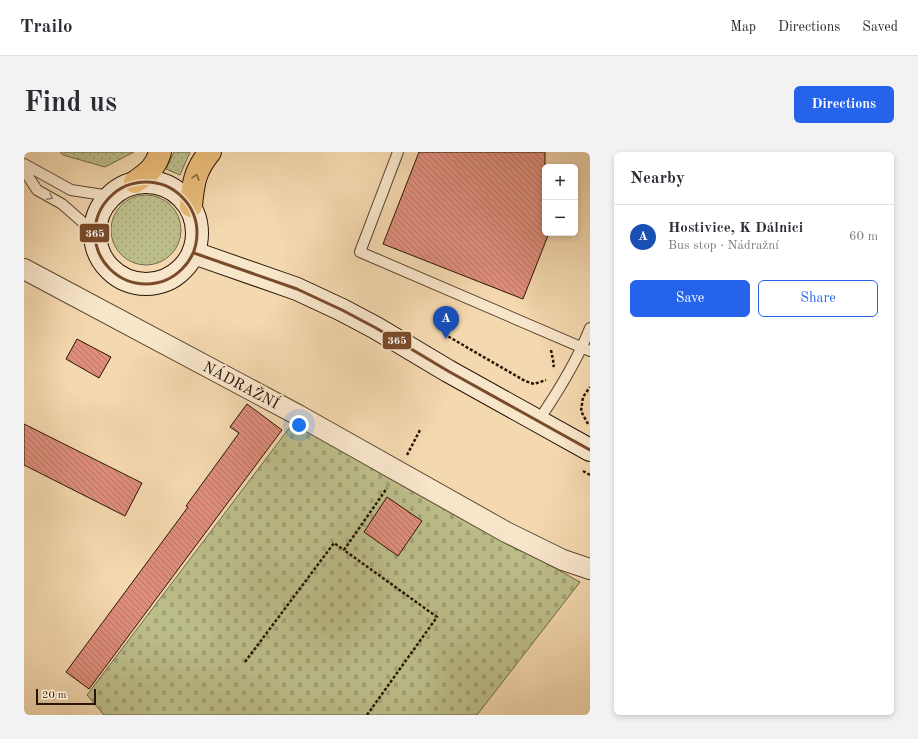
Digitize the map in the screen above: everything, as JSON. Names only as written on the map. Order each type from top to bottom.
[{"type":"highway","points":[[135,182],[148,172],[157,162],[160,152]]},
{"type":"highway","points":[[191,206],[192,189],[196,175],[201,163],[210,152]]},
{"type":"street","points":[[151,181],[167,185],[181,194],[191,206],[197,221],[198,237],[194,253],[186,266],[174,277],[159,283],[143,285],[128,281],[114,273],[103,262],[97,248],[94,232],[99,212],[110,196],[122,187],[135,182],[151,181]]},
{"type":"street","points":[[194,253],[297,289],[337,308],[376,328],[590,450]]},
{"type":"street","name":"NÁDRAŽNÍ","points":[[24,269],[298,415],[506,532],[563,560],[590,569]]},
{"type":"lane","points":[[398,152],[360,252],[586,349]]},
{"type":"lane","points":[[24,164],[71,190],[110,196]]},
{"type":"lane","points":[[24,170],[37,190],[62,204],[94,232]]},
{"type":"lane","points":[[538,421],[586,349],[590,328]]},
{"type":"path","points":[[444,334],[525,381],[534,384],[546,380],[549,375]]},
{"type":"path","points":[[546,345],[551,349],[554,365],[552,370]]},
{"type":"path","points":[[344,550],[389,486]]},
{"type":"path","points":[[245,662],[334,543],[437,617],[367,715]]},
{"type":"green space","points":[[60,152],[134,152],[105,167],[63,155]]},
{"type":"green space","points":[[174,152],[190,152],[180,175],[166,169]]},
{"type":"green space","points":[[146,195],[159,198],[171,205],[178,217],[181,230],[178,243],[171,255],[159,262],[146,265],[133,262],[121,255],[114,243],[111,230],[114,217],[121,205],[133,198]]},
{"type":"green space","points":[[293,423],[580,582],[477,715],[104,715],[87,695]]},
{"type":"building","points":[[419,152],[545,152],[545,164],[542,164],[542,236],[548,236],[523,299],[383,244]]},
{"type":"building","points":[[77,339],[111,357],[99,378],[66,359]]},
{"type":"building","points":[[247,404],[282,430],[89,689],[66,672],[188,507],[186,506],[239,433],[230,427]]},
{"type":"building","points":[[24,424],[142,483],[125,516],[24,465]]},
{"type":"building","points":[[387,497],[422,521],[398,556],[364,532]]},
{"type":"transit line","name":"365","points":[[146,182],[166,185],[175,190],[189,204],[194,213],[197,233],[194,253],[189,262],[175,276],[166,281],[146,284],[126,281],[117,276],[103,262],[98,253],[95,233],[98,213],[103,204],[117,190],[126,185],[146,182]]},
{"type":"transit line","name":"365","points":[[194,253],[297,289],[342,310],[590,450]]},
{"type":"place","name":"Hostivice, K Dálnici","points":[[446,339]]}]
